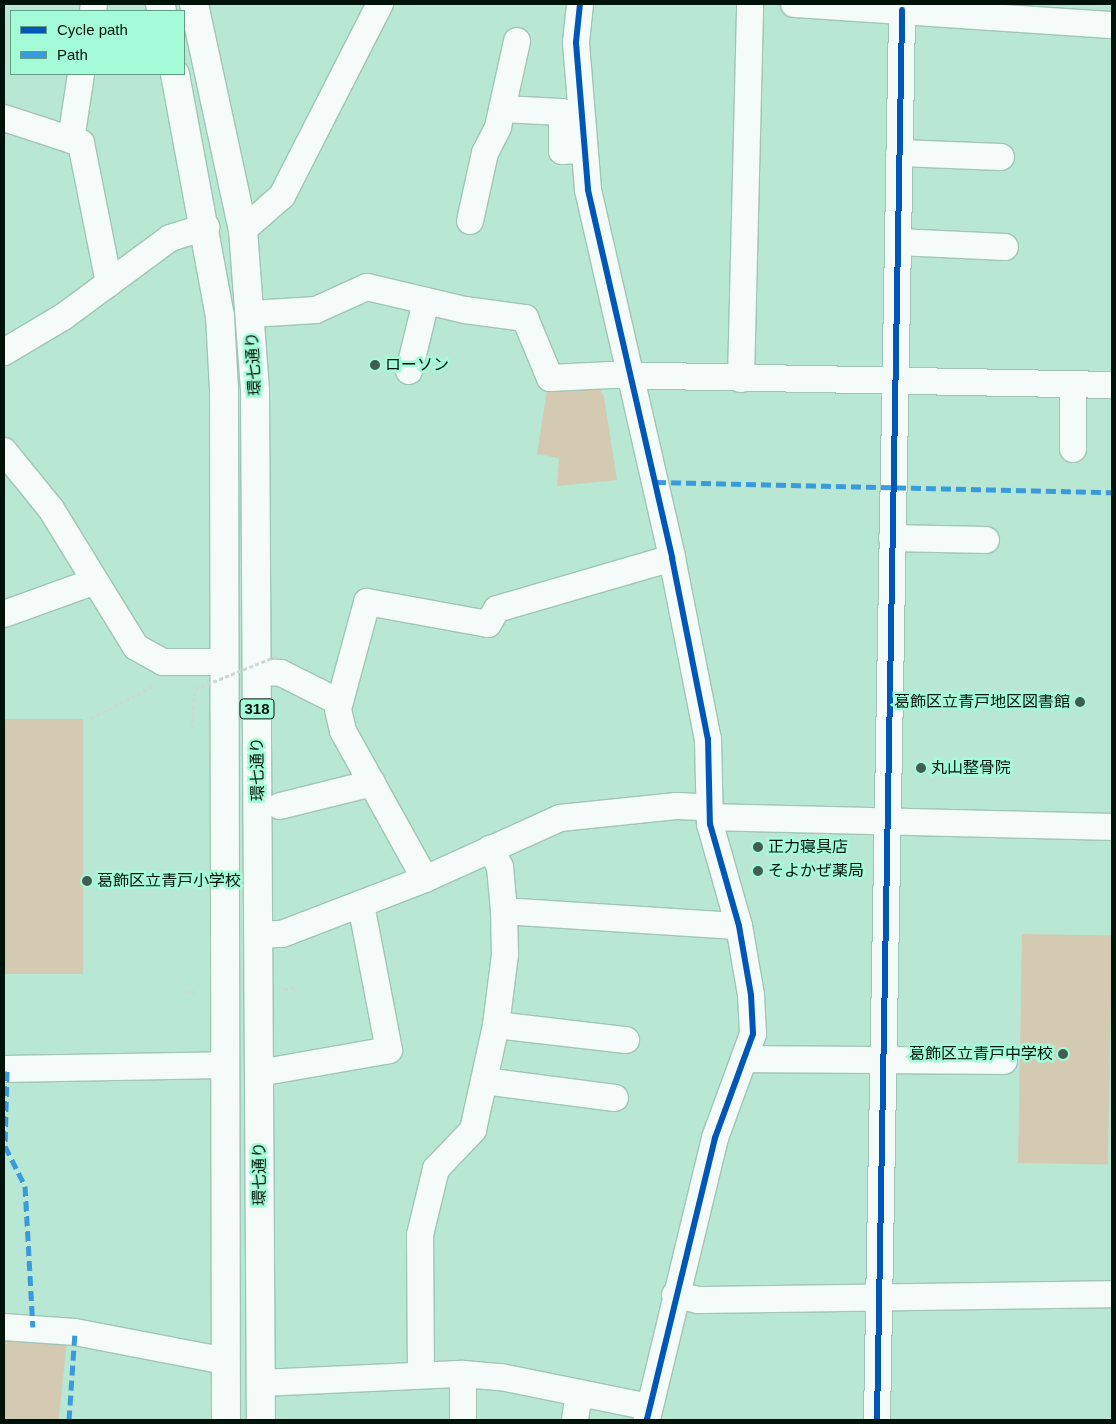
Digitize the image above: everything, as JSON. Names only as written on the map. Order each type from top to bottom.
[{"type":"main road","name":"環七通り","points":[[194,4],[243,230],[251,314],[266,664],[259,1073],[261,1420]]},
{"type":"main road","name":"環七通り","points":[[175,75],[206,227],[220,316],[224,389],[226,1420]]},
{"type":"street","points":[[243,230],[282,196],[380,4]]},
{"type":"street","points":[[261,1383],[421,1375],[463,1374],[502,1377],[579,1393],[648,1414],[681,1297],[715,1138],[746,1059],[752,1034],[751,995],[739,926],[710,812],[708,738],[672,558],[632,376],[588,190],[576,43],[580,4]]},
{"type":"street","points":[[741,379],[750,4]]},
{"type":"street","points":[[794,4],[1030,11],[1112,24]]},
{"type":"street","points":[[877,1420],[880,1060],[888,822],[899,153],[905,8]]},
{"type":"street","points":[[470,221],[486,153],[502,110],[516,41]]},
{"type":"street","points":[[71,140],[81,75]]},
{"type":"street","points":[[502,110],[562,112],[562,151],[584,150]]},
{"type":"street","points":[[4,118],[81,143],[110,283]]},
{"type":"street","points":[[899,153],[1001,157]]},
{"type":"street","points":[[4,352],[110,283],[170,238],[206,227]]},
{"type":"street","points":[[898,242],[1005,247]]},
{"type":"street","points":[[251,314],[316,310],[367,287],[426,301],[525,318],[550,378],[632,376],[1112,385]]},
{"type":"street","points":[[409,371],[426,301]]},
{"type":"street","points":[[1073,384],[1073,449]]},
{"type":"street","points":[[4,451],[51,509],[93,582],[136,647],[163,662],[224,662]]},
{"type":"street","points":[[892,538],[986,540]]},
{"type":"street","points":[[425,879],[343,731],[339,702],[366,602],[488,624],[497,608],[672,558]]},
{"type":"street","points":[[4,614],[93,582]]},
{"type":"street","points":[[266,664],[339,702]]},
{"type":"street","points":[[280,806],[372,783]]},
{"type":"street","points":[[260,935],[282,934],[361,904],[425,879],[560,818],[676,806],[710,812],[888,822],[1112,827]]},
{"type":"street","points":[[421,1375],[420,1235],[436,1170],[473,1130],[496,1025],[505,955],[504,911],[500,867],[490,848]]},
{"type":"street","points":[[259,1073],[389,1050],[361,904]]},
{"type":"street","points":[[504,911],[739,926]]},
{"type":"street","points":[[496,1025],[626,1040]]},
{"type":"street","points":[[746,1059],[1004,1061]]},
{"type":"street","points":[[4,1069],[226,1065]]},
{"type":"street","points":[[484,1080],[615,1098]]},
{"type":"street","points":[[681,1297],[878,1298],[1112,1294]]},
{"type":"street","points":[[4,1327],[75,1332],[226,1361]]},
{"type":"street","points":[[463,1374],[463,1420]]},
{"type":"street","points":[[575,1420],[579,1393]]},
{"type":"path","points":[[91,718],[159,683],[163,662]]},
{"type":"path","points":[[192,728],[195,688],[266,664]]},
{"type":"path","points":[[282,989],[294,988],[294,993]]},
{"type":"path","points":[[185,992],[192,990],[192,994]]},
{"type":"shaded area","points":[[599,387],[604,397],[617,480],[557,486],[559,458],[537,454],[547,390]]},
{"type":"shaded area","points":[[4,719],[83,719],[83,974],[4,974]]},
{"type":"shaded area","points":[[1022,934],[1112,936],[1108,1165],[1018,1163]]},
{"type":"shaded area","points":[[4,1337],[67,1344],[59,1420],[4,1420]]},
{"type":"marked path","points":[[656,482],[1112,492]]},
{"type":"marked path","points":[[7,1071],[5,1146],[25,1186],[33,1327]]},
{"type":"marked path","points":[[69,1420],[75,1332]]},
{"type":"cycle path","points":[[580,4],[576,43],[588,190],[672,558],[708,739],[710,824],[739,926],[751,995],[753,1034],[715,1138],[647,1420]]},
{"type":"cycle path","points":[[877,1420],[902,10]]},
{"type":"place","name":"ローソン","points":[[375,365]]},
{"type":"place","name":"葛飾区立青戸地区図書館","points":[[1080,702]]},
{"type":"place","name":"丸山整骨院","points":[[921,768]]},
{"type":"place","name":"正力寝具店","points":[[758,847]]},
{"type":"place","name":"そよかぜ薬局","points":[[758,871]]},
{"type":"place","name":"葛飾区立青戸小学校","points":[[87,881]]},
{"type":"place","name":"葛飾区立青戸中学校","points":[[1063,1054]]}]
